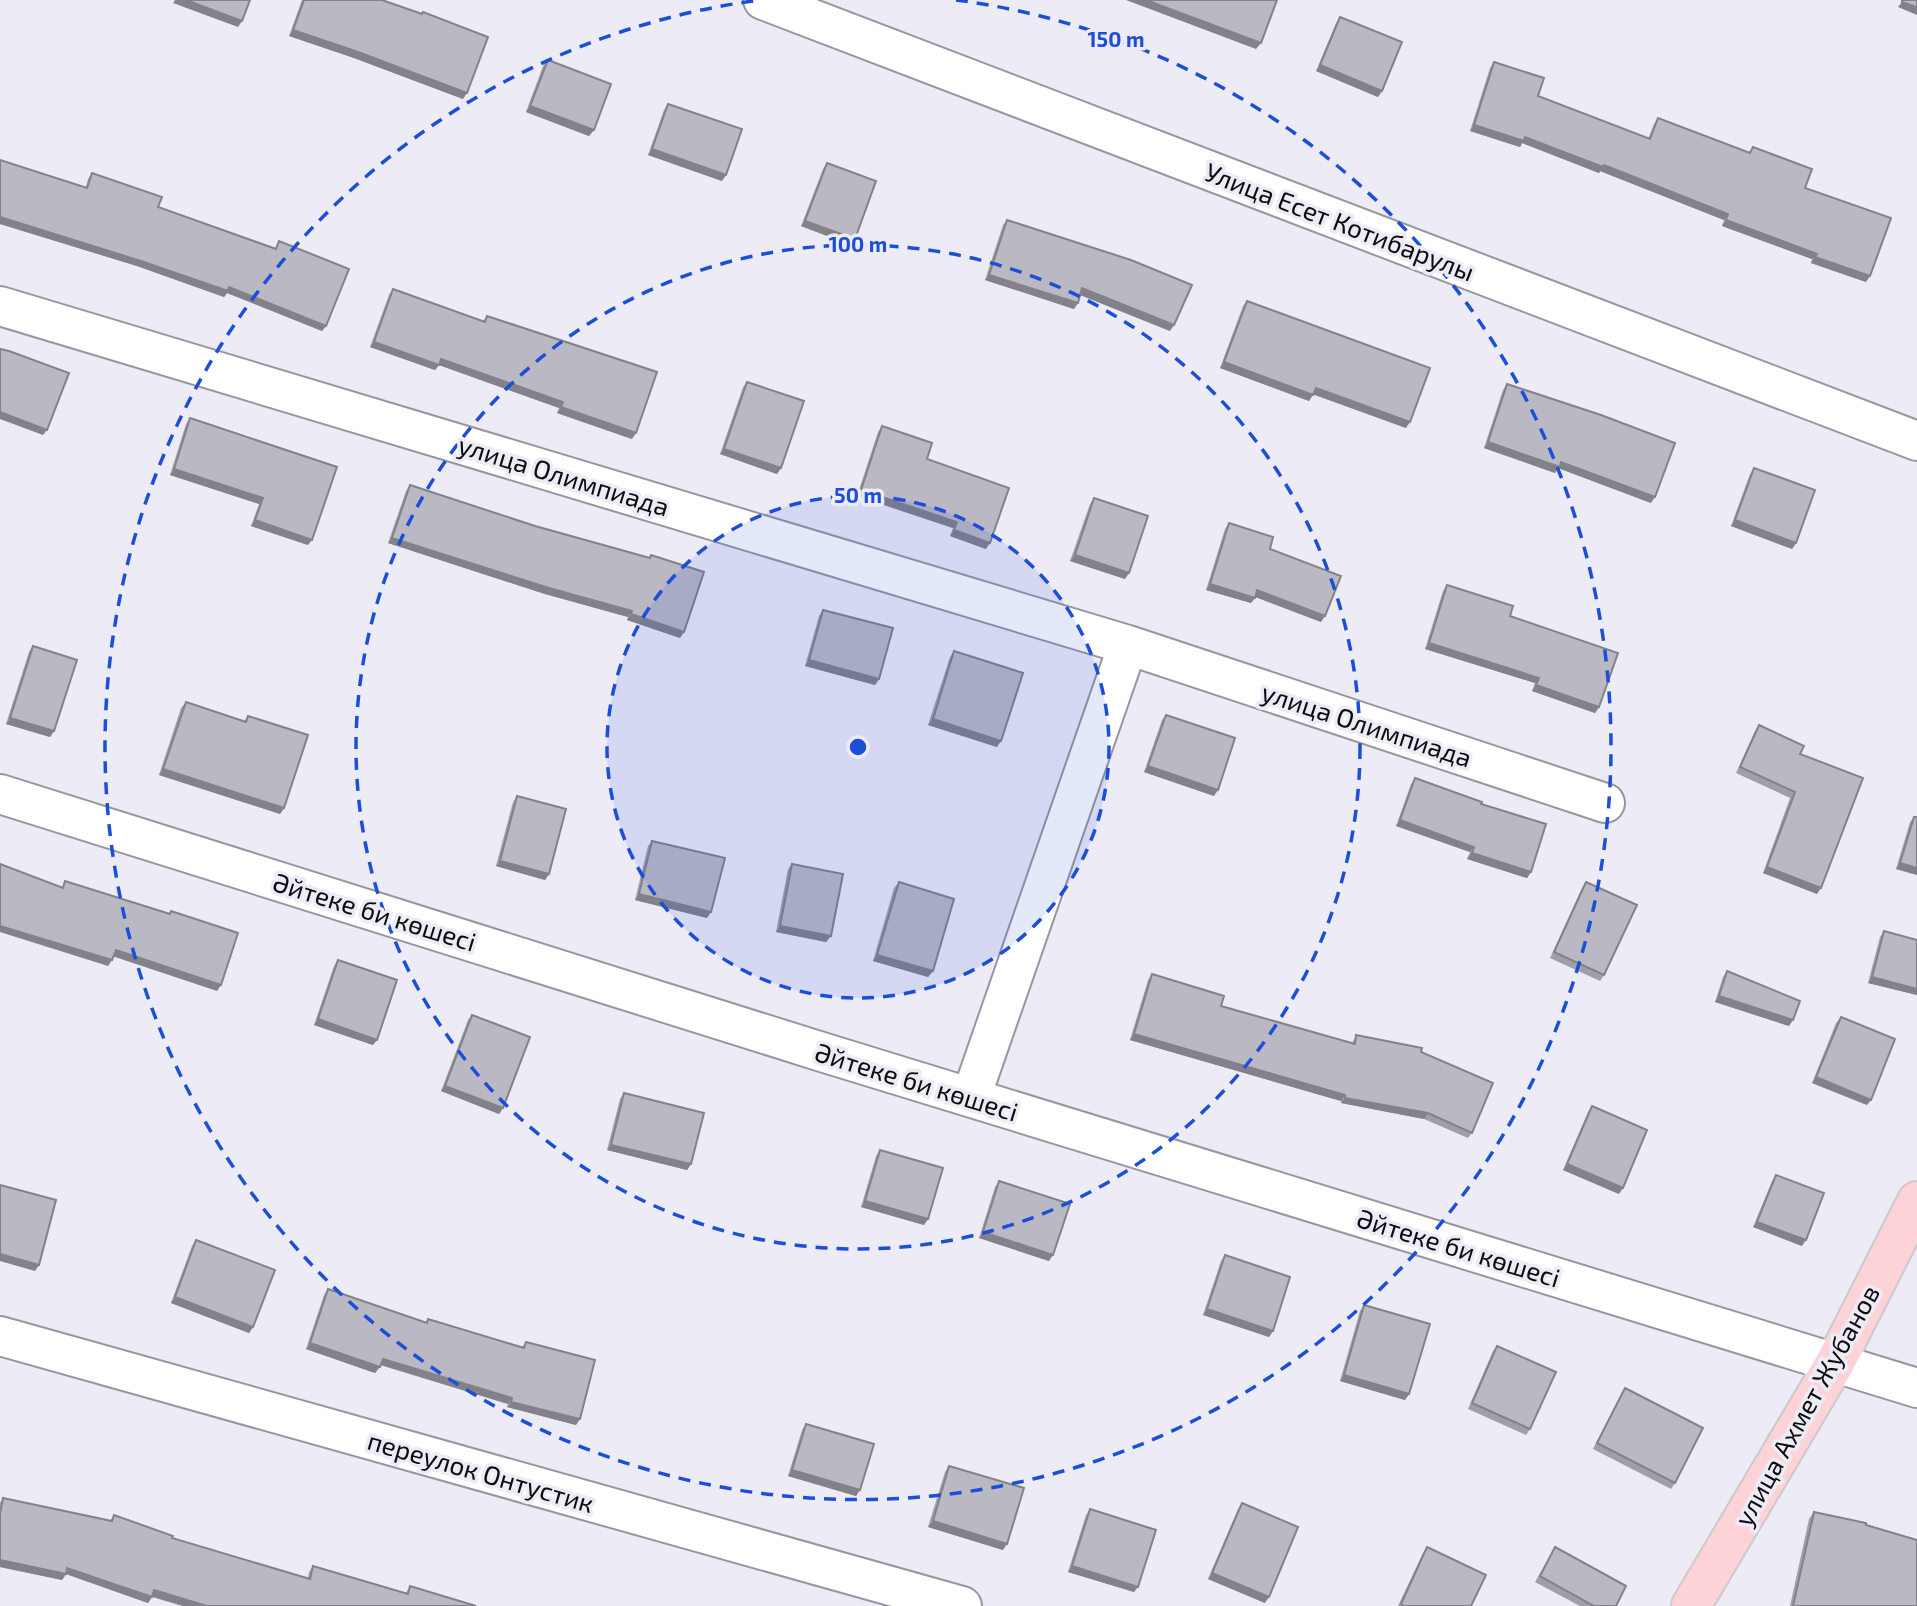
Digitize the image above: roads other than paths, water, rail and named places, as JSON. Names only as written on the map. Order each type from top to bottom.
[{"type":"main road","name":"улица Ахмет Жубанов","points":[[1691,1606],[1835,1363],[1917,1201]]},
{"type":"street","name":"Улица Есет Котибарулы","points":[[763,0],[1917,442]]},
{"type":"street","name":"улица Олимпиада","points":[[0,306],[1128,645],[1605,803]]},
{"type":"street","points":[[971,1097],[1128,645]]},
{"type":"street","name":"Әйтеке би көшесі","points":[[0,794],[1917,1388]]},
{"type":"street","name":"переулок Онтустик","points":[[0,1336],[962,1606]]}]
